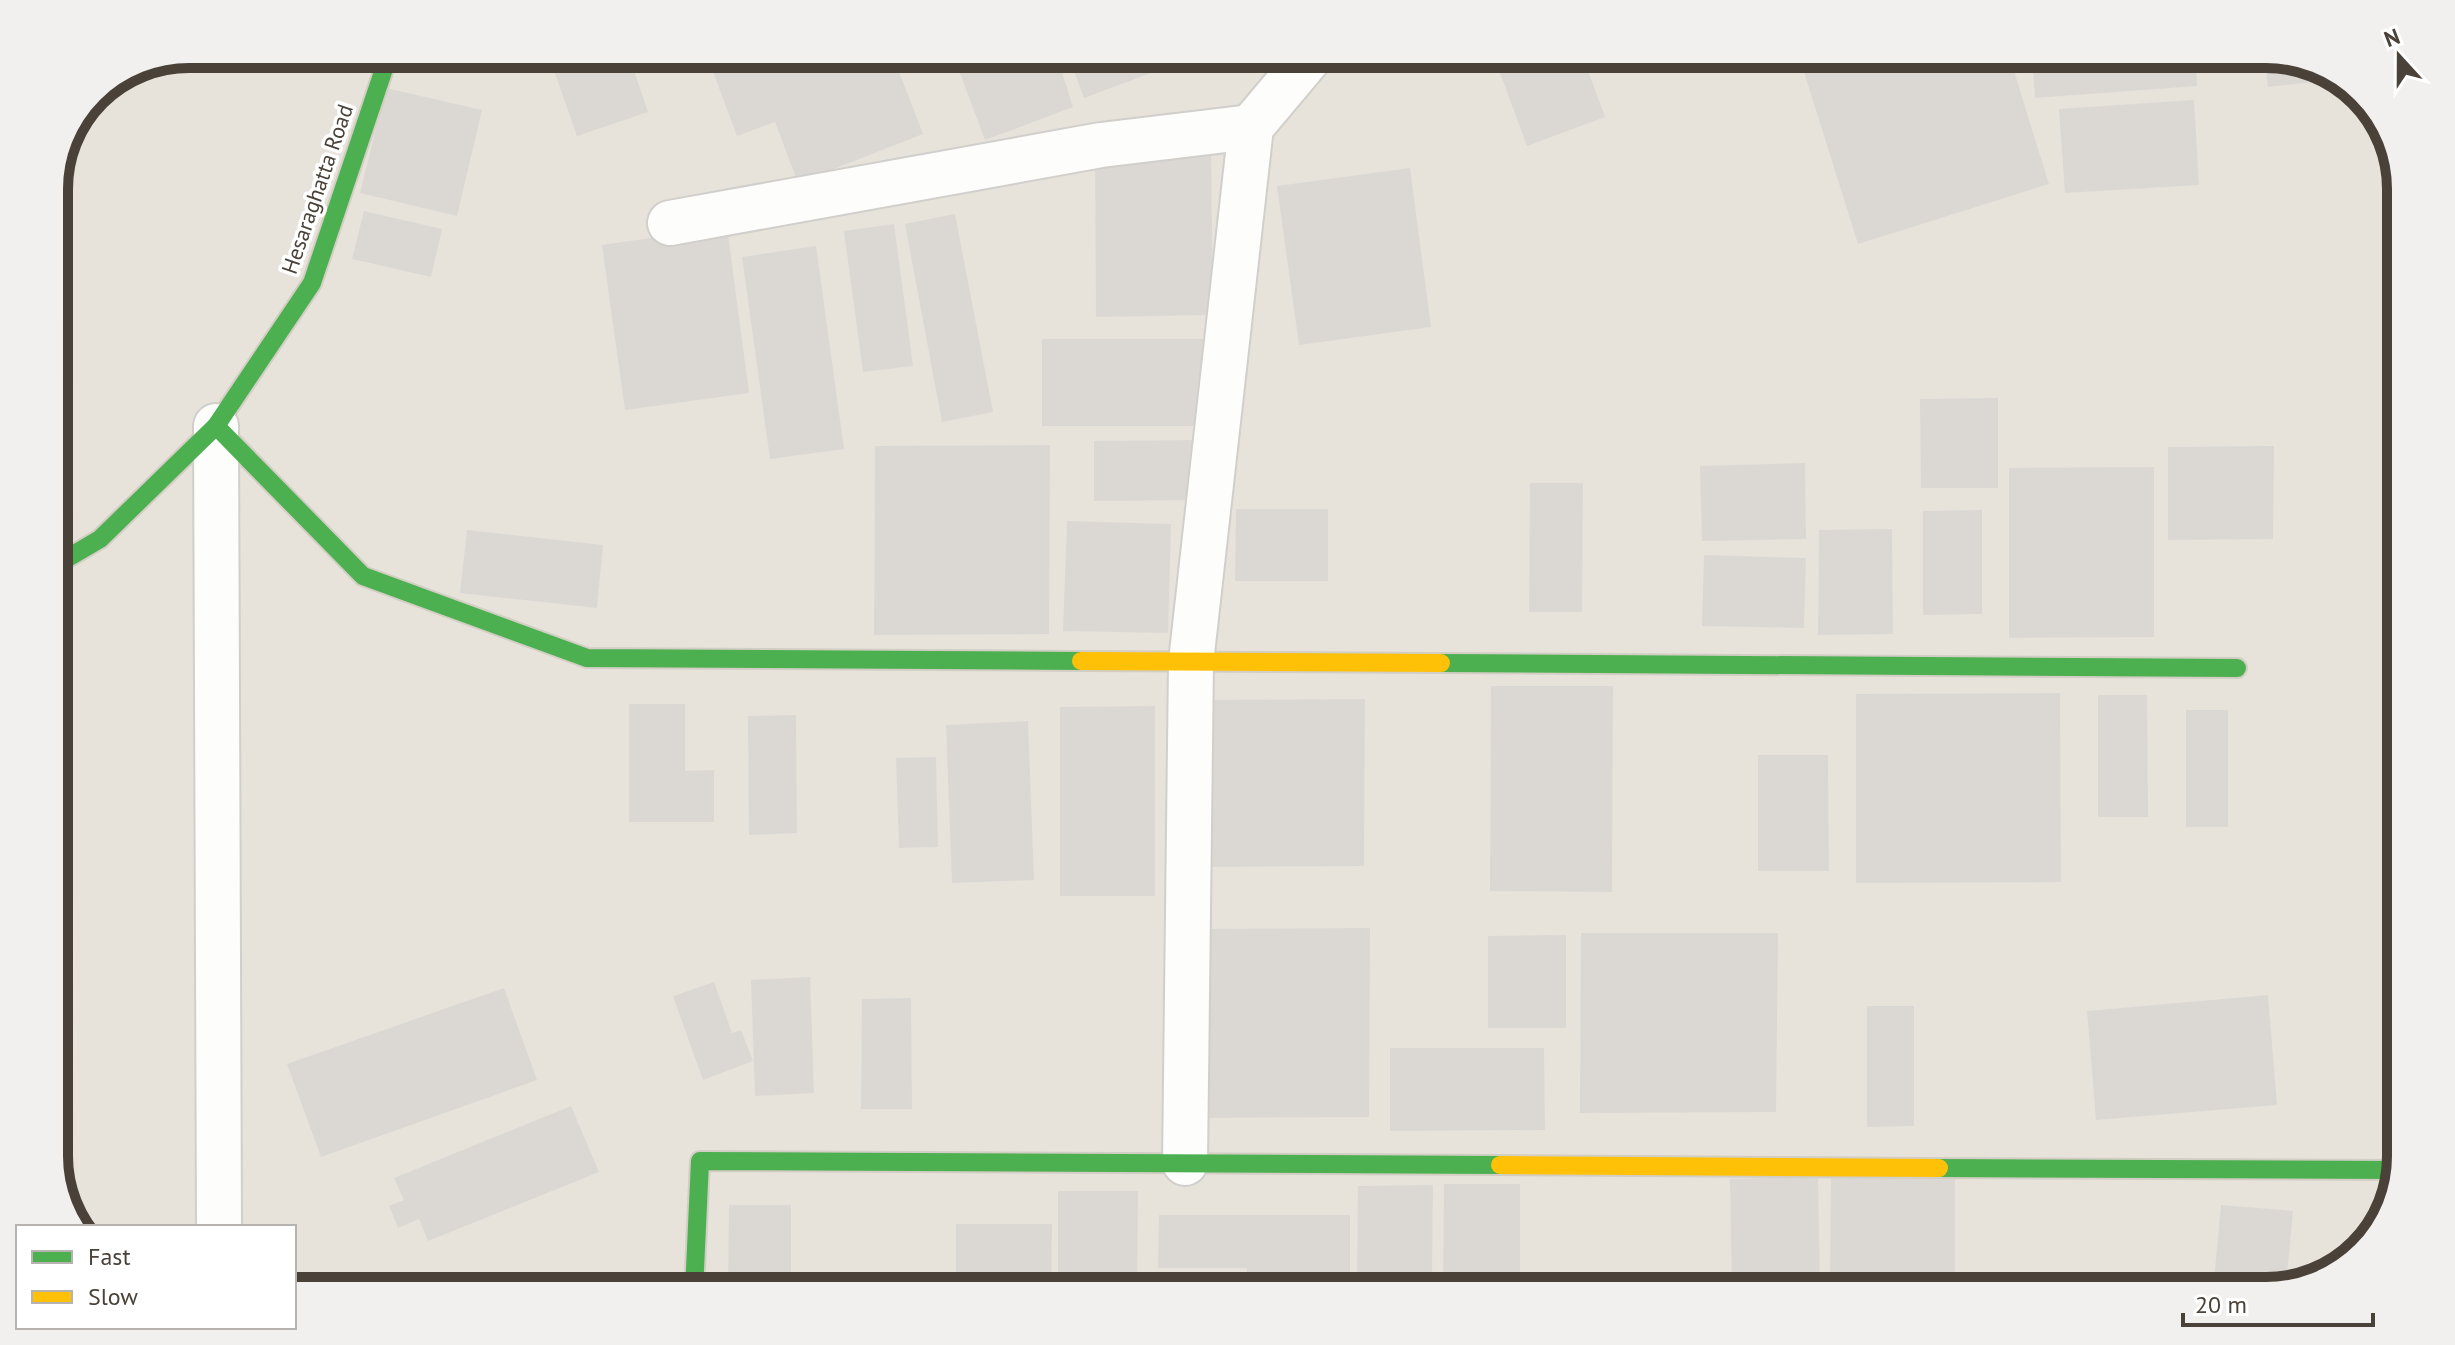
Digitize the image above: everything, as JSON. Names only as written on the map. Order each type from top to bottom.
[{"type":"street","name":"Hesaraghatta Road","points":[[68,558],[100,539],[216,426],[312,283],[384,68]]},
{"type":"street","points":[[1185,1163],[1191,662],[1251,127],[1300,68]]},
{"type":"street","points":[[670,223],[1101,145],[1251,127]]},
{"type":"street","points":[[216,426],[363,576],[587,658],[2237,668]]},
{"type":"street","points":[[216,426],[219,1225]]},
{"type":"street","points":[[695,1277],[700,1161],[2386,1170]]},
{"type":"shaded area","points":[[189,68],[2266,68],[2297,72],[2320,80],[2357,109],[2375,135],[2387,181],[2387,1156],[2381,1195],[2367,1223],[2346,1247],[2312,1268],[2266,1277],[296,1277],[296,1225],[90,1225],[81,1211],[68,691],[68,181],[80,135],[109,98],[128,84],[150,74]]},
{"type":"shaded area","points":[[68,691],[81,1211],[68,1164]]},
{"type":"building","points":[[553,68],[633,68],[648,112],[577,136]]},
{"type":"building","points":[[712,68],[898,68],[923,134],[798,183],[775,122],[737,136]]},
{"type":"building","points":[[958,68],[1061,68],[1073,107],[985,140]]},
{"type":"building","points":[[1073,68],[1164,68],[1084,98]]},
{"type":"building","points":[[1513,68],[1587,68],[1605,117],[1527,146],[1500,73]]},
{"type":"building","points":[[1803,68],[2013,68],[2049,184],[1858,244]]},
{"type":"building","points":[[2033,68],[2196,68],[2197,86],[2035,98]]},
{"type":"building","points":[[2266,68],[2297,72],[2322,81],[2268,87]]},
{"type":"building","points":[[386,88],[482,110],[457,216],[360,193]]},
{"type":"building","points":[[2194,100],[2199,185],[2065,193],[2059,109]]},
{"type":"building","points":[[1211,152],[1213,315],[1096,317],[1095,153]]},
{"type":"building","points":[[1410,168],[1431,327],[1299,345],[1277,186]]},
{"type":"building","points":[[364,211],[442,229],[431,277],[352,259]]},
{"type":"building","points":[[955,214],[993,412],[942,422],[905,224]]},
{"type":"building","points":[[894,224],[913,366],[863,372],[844,231]]},
{"type":"building","points":[[727,227],[749,393],[625,410],[602,245]]},
{"type":"building","points":[[816,246],[844,449],[770,459],[742,257]]},
{"type":"building","points":[[1042,339],[1203,339],[1203,426],[1042,426]]},
{"type":"building","points":[[1998,398],[1998,488],[1921,488],[1920,399]]},
{"type":"building","points":[[1195,440],[1195,500],[1094,501],[1094,441]]},
{"type":"building","points":[[1050,445],[1049,634],[874,635],[875,446]]},
{"type":"building","points":[[2274,446],[2273,539],[2168,540],[2168,447]]},
{"type":"building","points":[[1805,463],[1806,539],[1702,541],[1700,466]]},
{"type":"building","points":[[2154,467],[2154,637],[2009,638],[2009,468]]},
{"type":"building","points":[[1530,483],[1583,483],[1582,612],[1529,612]]},
{"type":"building","points":[[1236,509],[1328,509],[1328,581],[1235,581]]},
{"type":"building","points":[[1982,510],[1982,614],[1923,615],[1923,511]]},
{"type":"building","points":[[1067,521],[1171,524],[1168,633],[1063,631]]},
{"type":"building","points":[[1892,529],[1893,634],[1818,635],[1819,530]]},
{"type":"building","points":[[467,530],[603,545],[597,608],[460,593]]},
{"type":"building","points":[[1704,555],[1806,558],[1804,628],[1702,626]]},
{"type":"building","points":[[1491,686],[1613,686],[1612,892],[1490,891]]},
{"type":"building","points":[[2060,693],[2061,882],[1856,883],[1856,694]]},
{"type":"building","points":[[2098,695],[2147,695],[2148,817],[2098,817]]},
{"type":"building","points":[[1365,699],[1364,866],[1212,867],[1213,700]]},
{"type":"building","points":[[629,704],[685,704],[685,771],[714,770],[714,822],[629,822]]},
{"type":"building","points":[[1155,706],[1155,896],[1060,896],[1060,707]]},
{"type":"building","points":[[2186,710],[2228,710],[2228,827],[2186,827]]},
{"type":"building","points":[[796,715],[797,833],[749,835],[748,716]]},
{"type":"building","points":[[1028,721],[1034,880],[952,883],[946,725]]},
{"type":"building","points":[[1758,755],[1828,755],[1829,871],[1758,871]]},
{"type":"building","points":[[936,757],[938,847],[899,848],[896,758]]},
{"type":"building","points":[[1370,928],[1369,1117],[1200,1118],[1201,929]]},
{"type":"building","points":[[1581,933],[1778,933],[1776,1112],[1580,1113]]},
{"type":"building","points":[[1566,935],[1566,1028],[1488,1028],[1488,936]]},
{"type":"building","points":[[810,977],[814,1093],[755,1096],[751,980]]},
{"type":"building","points":[[714,982],[732,1033],[741,1030],[753,1061],[703,1080],[673,996]]},
{"type":"building","points":[[504,988],[537,1080],[321,1157],[287,1064]]},
{"type":"building","points":[[2268,995],[2277,1105],[2096,1120],[2087,1011]]},
{"type":"building","points":[[911,998],[912,1109],[861,1109],[862,999]]},
{"type":"building","points":[[1867,1006],[1914,1006],[1914,1126],[1867,1127]]},
{"type":"building","points":[[1390,1048],[1544,1048],[1545,1130],[1390,1131]]},
{"type":"building","points":[[571,1106],[599,1172],[428,1241],[419,1219],[398,1228],[389,1206],[404,1200],[394,1178]]},
{"type":"building","points":[[1831,1168],[1955,1169],[1955,1277],[1830,1277]]},
{"type":"building","points":[[1818,1177],[1820,1277],[1732,1277],[1730,1179]]},
{"type":"building","points":[[1444,1184],[1520,1184],[1520,1277],[1443,1277]]},
{"type":"building","points":[[1433,1185],[1432,1276],[1357,1276],[1358,1186]]},
{"type":"building","points":[[1058,1191],[1138,1191],[1137,1277],[1058,1277]]},
{"type":"building","points":[[729,1205],[791,1205],[791,1277],[728,1277]]},
{"type":"building","points":[[2221,1205],[2293,1211],[2287,1275],[2214,1277]]},
{"type":"building","points":[[1159,1215],[1350,1215],[1350,1277],[1247,1277],[1247,1268],[1158,1268]]},
{"type":"building","points":[[956,1224],[1052,1224],[1051,1277],[956,1277]]},
{"type":"traffic: fast","points":[[68,558],[100,539],[216,426],[312,283],[384,68]]},
{"type":"traffic: fast","points":[[216,426],[363,576],[587,658],[1081,661]]},
{"type":"traffic: fast","points":[[1441,663],[2237,668]]},
{"type":"traffic: fast","points":[[695,1277],[700,1161],[1500,1165]]},
{"type":"traffic: fast","points":[[1939,1168],[2386,1170]]},
{"type":"traffic: slow","points":[[1081,661],[1441,663]]},
{"type":"traffic: slow","points":[[1500,1165],[1939,1168]]}]
